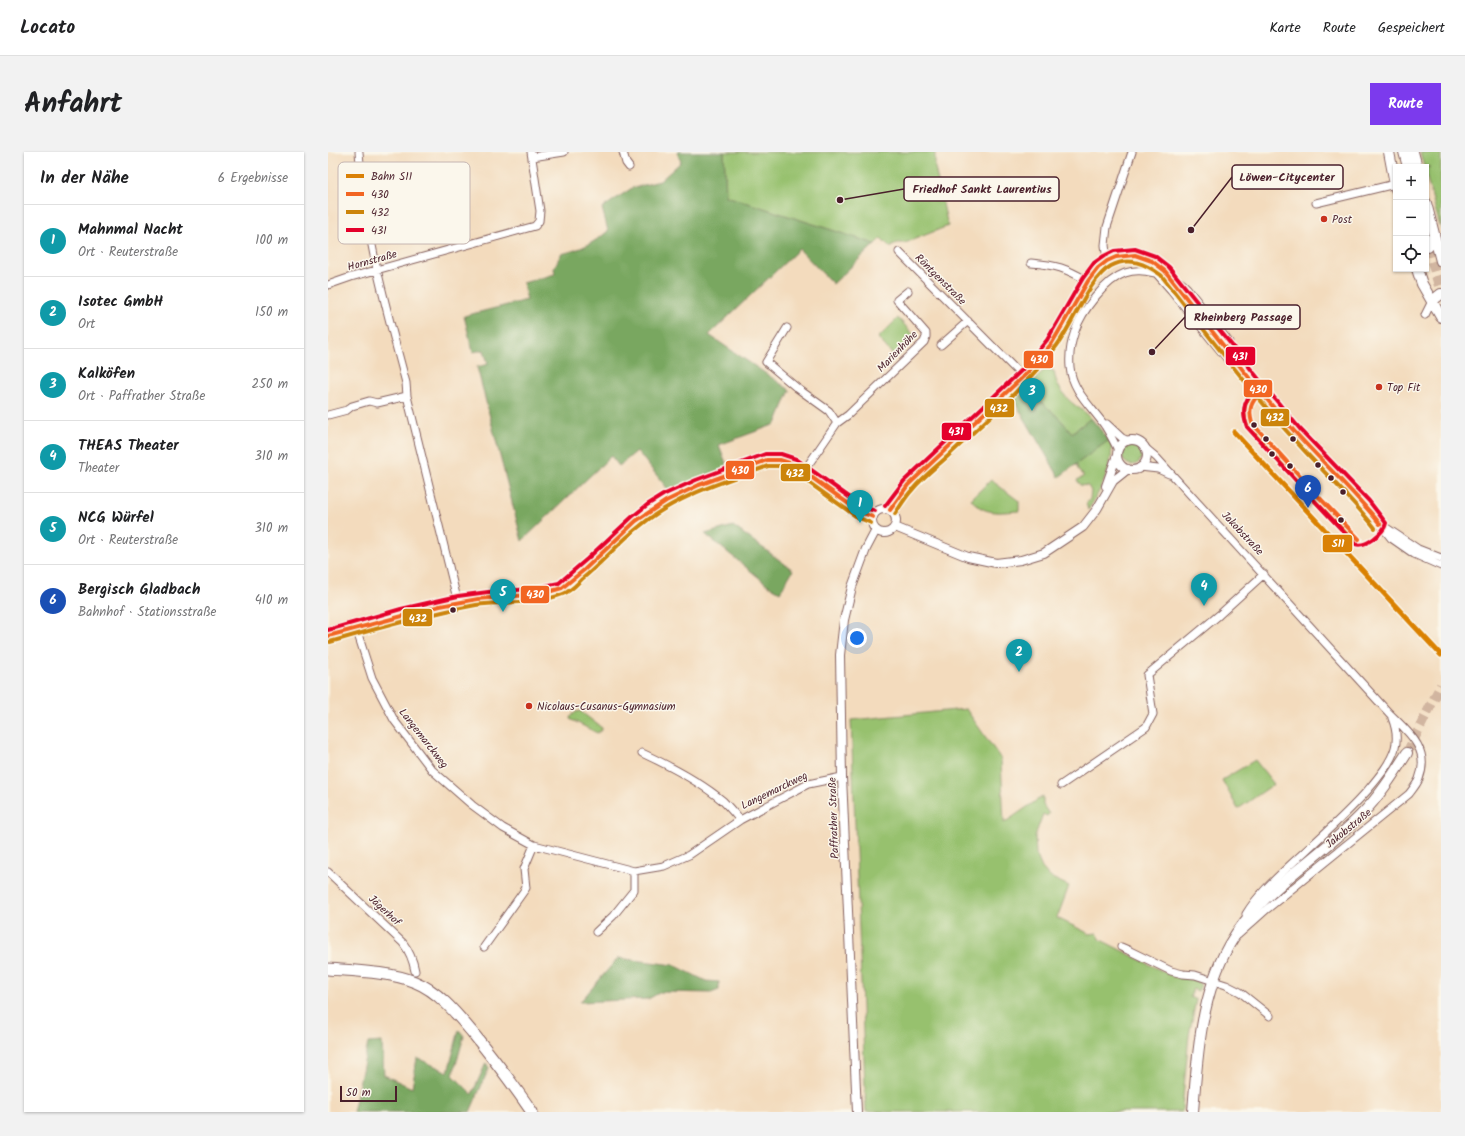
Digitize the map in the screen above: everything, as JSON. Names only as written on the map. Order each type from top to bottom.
[{"type":"main road","points":[[1389,152],[1393,175]]},
{"type":"main road","points":[[1404,152],[1407,164]]},
{"type":"main road","points":[[1413,152],[1415,164]]},
{"type":"main road","points":[[1429,215],[1441,261]]},
{"type":"main road","points":[[1418,272],[1422,284],[1441,317]]},
{"type":"main road","points":[[1432,301],[1441,294]]},
{"type":"main road","points":[[1230,944],[1258,906],[1344,831],[1376,799],[1407,753]]},
{"type":"main road","name":"Jakobstraße","points":[[1193,1112],[1201,1030],[1213,981],[1230,944]]},
{"type":"main road","points":[[328,969],[399,977],[414,981],[430,990],[445,1002],[467,1026],[508,1076],[532,1112]]},
{"type":"street","points":[[359,152],[360,162]]},
{"type":"street","points":[[531,154],[564,152]]},
{"type":"street","points":[[623,152],[626,163],[629,167]]},
{"type":"street","points":[[1107,261],[1105,243],[1107,227],[1132,152]]},
{"type":"street","name":"Hornstraße","points":[[328,285],[376,270],[535,226],[539,221],[540,211],[531,154]]},
{"type":"street","points":[[1316,203],[1393,186]]},
{"type":"street","points":[[372,244],[376,270],[406,383],[406,396],[458,603]]},
{"type":"street","name":"Röntgenstraße","points":[[899,252],[1023,377]]},
{"type":"street","points":[[890,510],[908,485],[1023,377],[1052,343],[1088,281],[1098,268],[1107,261],[1122,255],[1138,255],[1148,258],[1155,263],[1176,285],[1213,332],[1230,358]]},
{"type":"street","points":[[1031,263],[1055,265],[1067,269],[1088,281]]},
{"type":"street","name":"Jakobstraße","points":[[1174,477],[1158,469],[1140,467],[1132,470],[1128,469],[1119,462],[1112,437],[1081,395],[1071,376],[1070,355],[1075,331],[1083,314],[1096,295],[1112,280],[1125,273],[1136,271],[1168,274],[1181,282],[1229,342],[1230,358]]},
{"type":"street","points":[[1155,272],[1286,422],[1365,505],[1391,538],[1401,546],[1441,566]]},
{"type":"street","name":"Marienhöhe","points":[[804,471],[837,423],[848,415],[924,342],[926,333],[897,300],[908,291]]},
{"type":"street","points":[[1425,315],[1432,301]]},
{"type":"street","name":"Röntgenstraße","points":[[941,345],[968,321]]},
{"type":"street","points":[[787,328],[766,362],[797,388],[829,411],[837,423]]},
{"type":"street","points":[[328,415],[347,410],[352,406],[369,401],[377,403],[406,396]]},
{"type":"street","name":"Jakobstraße","points":[[1095,413],[1122,438],[1128,441],[1135,441],[1156,457],[1390,713],[1416,739],[1422,756],[1422,768],[1419,780],[1409,794],[1267,909],[1230,944]]},
{"type":"street","points":[[1102,501],[1117,452],[1122,444],[1128,441]]},
{"type":"street","points":[[1140,467],[1146,456],[1144,447]]},
{"type":"street","points":[[328,636],[458,603],[479,599],[538,595],[564,587],[585,570],[637,520],[659,505],[690,490],[767,460],[780,460],[793,464],[860,512],[873,517]]},
{"type":"street","points":[[895,527],[968,557],[996,563],[1021,560],[1044,553],[1083,527],[1102,501],[1116,478],[1128,469]]},
{"type":"street","points":[[880,509],[890,510],[896,517],[895,527],[891,531],[885,533],[876,530],[872,522],[873,517],[880,509]]},
{"type":"street","points":[[1380,524],[1411,545],[1441,558]]},
{"type":"street","name":"Paffrather Straße","points":[[857,1112],[842,777],[840,647],[844,620],[852,587],[866,549],[876,530]]},
{"type":"street","points":[[1430,554],[1441,552]]},
{"type":"street","points":[[1061,785],[1146,727],[1153,714],[1147,675],[1219,615],[1264,574]]},
{"type":"street","name":"Langemarckweg","points":[[356,628],[372,678],[394,720],[432,770],[472,805],[502,828],[534,845],[634,871],[664,866],[689,855],[740,820],[808,784],[842,777]]},
{"type":"street","name":"Jakobstraße","points":[[1230,944],[1249,910],[1270,885],[1352,808],[1376,780],[1392,757],[1395,747],[1396,728],[1390,713]]},
{"type":"street","name":"Langemarckweg","points":[[642,754],[674,769],[704,787],[723,802],[740,820]]},
{"type":"street","points":[[484,947],[526,888],[524,869],[534,845]]},
{"type":"street","points":[[596,932],[634,890],[634,871]]},
{"type":"street","name":"Jägerhof","points":[[328,872],[403,943],[411,955],[415,971]]},
{"type":"street","points":[[1121,947],[1171,971],[1195,975],[1240,992],[1270,1016]]},
{"type":"green space","points":[[677,152],[724,152],[726,196],[875,244],[833,284],[799,249],[709,335],[790,390],[776,424],[719,445],[728,468],[703,477],[671,493],[637,451],[619,466],[611,456],[522,541],[477,367],[488,364],[484,350],[473,352],[464,316],[527,300],[523,283],[555,274],[554,268],[561,254],[586,246],[608,231],[602,208],[632,188],[660,181],[681,162]]},
{"type":"green space","points":[[724,152],[935,152],[935,168],[948,226],[905,243],[897,243],[892,245],[891,248],[881,238],[875,244],[726,196]]},
{"type":"green space","points":[[1420,152],[1441,152],[1441,230],[1429,186],[1430,167],[1429,164],[1423,164]]},
{"type":"green space","points":[[898,318],[914,335],[893,355],[878,338]]},
{"type":"green space","points":[[1046,368],[1054,371],[1061,391],[1068,399],[1091,418],[1072,433],[1059,418],[1025,387],[1033,382]]},
{"type":"green space","points":[[1025,387],[1059,418],[1072,433],[1091,418],[1109,440],[1059,477],[1013,399]]},
{"type":"green space","points":[[1109,440],[1111,456],[1106,476],[1088,510],[1086,503],[1090,499],[1091,491],[1088,486],[1080,485],[1077,480],[1083,477],[1083,474],[1081,474],[1077,468],[1078,466],[1075,465]]},
{"type":"green space","points":[[1132,445],[1139,448],[1142,455],[1139,462],[1132,465],[1125,462],[1122,455],[1125,448]]},
{"type":"green space","points":[[991,480],[1019,501],[1019,511],[987,511],[971,499]]},
{"type":"green space","points":[[733,526],[793,570],[780,592],[768,585],[705,534]]},
{"type":"green space","points":[[966,709],[1001,759],[1004,823],[1043,796],[1043,805],[1049,814],[1047,816],[1043,814],[1035,836],[1036,854],[1042,868],[1050,877],[1069,886],[1057,918],[1090,934],[1097,933],[1101,940],[1172,976],[1195,980],[1201,985],[1198,991],[1193,989],[1190,997],[1196,1000],[1189,1035],[1182,1112],[866,1112],[851,720]]},
{"type":"green space","points":[[580,711],[602,728],[602,730],[597,733],[570,719],[570,717],[576,712]]},
{"type":"green space","points":[[1255,760],[1274,784],[1238,809],[1222,780]]},
{"type":"green space","points":[[618,958],[674,965],[706,981],[719,982],[719,990],[711,993],[661,992],[648,999],[580,1002]]},
{"type":"green space","points":[[459,1030],[464,1036],[453,1075],[472,1094],[486,1063],[489,1068],[470,1112],[353,1112],[368,1043],[382,1042],[384,1075],[412,1088],[417,1058],[448,1072]]},
{"type":"tunnel","points":[[1429,251],[1441,293]]},
{"type":"tunnel","points":[[1407,753],[1441,685]]},
{"type":"rail line","name":"S11","points":[[1234,432],[1441,655]]},
{"type":"transit line","name":"431","points":[[885,506],[904,481],[1024,368],[1047,340],[1083,278],[1094,263],[1114,251],[1135,249],[1155,256],[1169,267],[1300,429],[1369,501],[1386,523],[1385,527],[1374,539],[1364,544],[1355,544],[1247,427],[1244,417],[1244,408],[1247,399],[1253,391]]},
{"type":"transit line","name":"430","points":[[890,510],[908,485],[1028,372],[1052,343],[1088,281],[1098,268],[1107,261],[1116,257],[1135,255],[1152,261],[1165,271],[1278,413],[1360,500],[1380,524]]},
{"type":"transit line","name":"432","points":[[895,514],[908,495],[921,480],[1004,404],[1043,363],[1061,339],[1088,292],[1103,272],[1118,263],[1131,262],[1143,265],[1161,275],[1274,417],[1301,448],[1355,504],[1375,528]]},
{"type":"transit line","name":"432","points":[[1257,388],[1245,405],[1244,415],[1247,426],[1355,543]]},
{"type":"transit line","name":"430","points":[[1261,392],[1251,406],[1250,414],[1252,423],[1359,539]]},
{"type":"transit line","name":"431","points":[[328,630],[401,609],[458,596],[530,589],[559,583],[647,505],[663,495],[696,480],[765,454],[781,454],[796,459],[863,507],[875,511]]},
{"type":"transit line","name":"430","points":[[328,636],[440,606],[478,599],[541,594],[562,588],[584,570],[636,521],[666,501],[699,485],[767,460],[780,460],[793,464],[860,512],[873,517]]},
{"type":"transit line","name":"432","points":[[330,642],[403,622],[476,605],[542,600],[563,594],[573,588],[625,539],[654,515],[701,490],[768,466],[779,466],[790,469],[857,517],[871,523]]},
{"type":"place","name":"Friedhof Sankt Laurentius","points":[[840,200]]},
{"type":"place","name":"Post","points":[[1324,219]]},
{"type":"place","name":"Löwen-Citycenter","points":[[1191,230]]},
{"type":"place","name":"Rheinberg Passage","points":[[1152,352]]},
{"type":"place","name":"Top Fit","points":[[1379,387]]},
{"type":"place","name":"Kalköfen","points":[[1032,411]]},
{"type":"place","name":"Bergisch Gladbach","points":[[1308,508]]},
{"type":"place","name":"Mahnmal Nacht","points":[[860,523]]},
{"type":"place","name":"THEAS Theater","points":[[1204,606]]},
{"type":"place","name":"NCG Würfel","points":[[503,612]]},
{"type":"place","name":"Isotec GmbH","points":[[1019,672]]},
{"type":"place","name":"Nicolaus-Cusanus-Gymnasium","points":[[529,706]]}]
